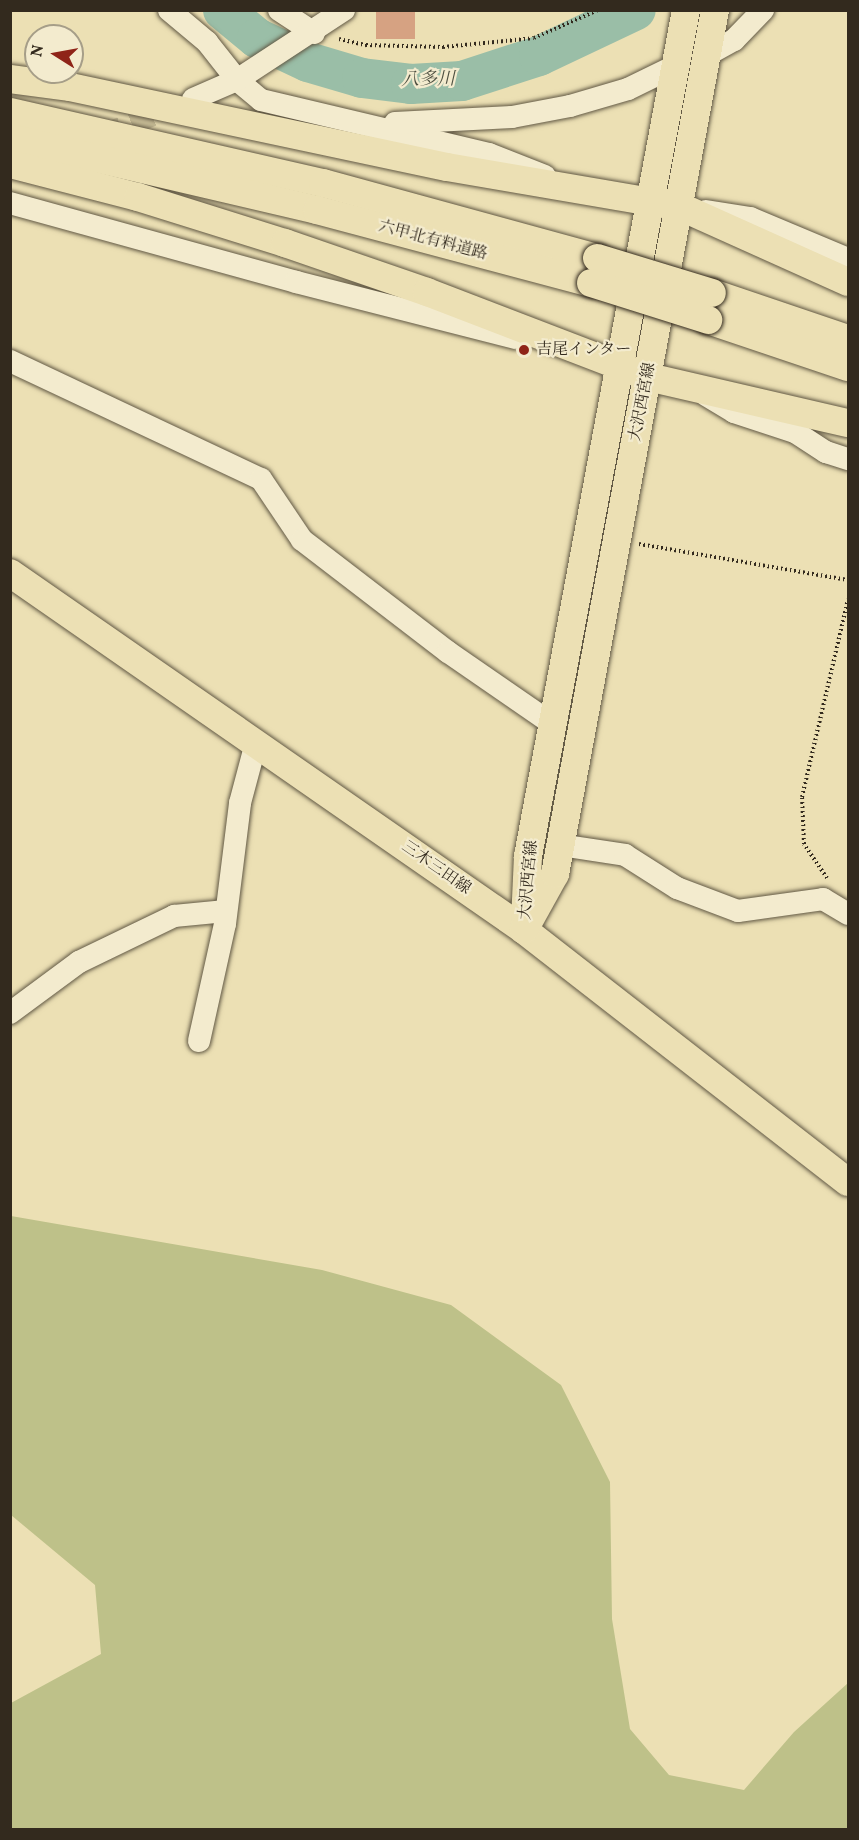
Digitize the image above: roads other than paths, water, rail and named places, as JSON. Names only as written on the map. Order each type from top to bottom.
[{"type":"main road","name":"大沢西宮線","points":[[524,930],[528,856],[686,10]]},
{"type":"main road","name":"大沢西宮線","points":[[524,930],[555,874],[681,207],[715,10]]},
{"type":"main road","points":[[10,79],[70,87],[447,167],[571,186],[681,207],[849,282]]},
{"type":"main road","name":"六甲北有料道路","points":[[10,112],[312,180],[710,307],[849,339]]},
{"type":"main road","name":"六甲北有料道路","points":[[10,138],[317,210],[594,270]]},
{"type":"main road","points":[[10,164],[138,197],[285,243],[427,292],[648,377],[698,391],[849,423]]},
{"type":"main road","name":"六甲北有料道路","points":[[710,307],[849,368]]},
{"type":"main road","name":"三木三田線","points":[[10,573],[524,930],[849,1182]]},
{"type":"street","points":[[169,10],[243,77],[261,100],[489,154],[571,186]]},
{"type":"street","points":[[279,10],[317,31]]},
{"type":"street","points":[[193,99],[243,77],[317,31],[344,10]]},
{"type":"street","points":[[707,55],[734,40],[763,10]]},
{"type":"street","points":[[332,118],[413,124],[512,117],[570,106],[628,89],[677,58]]},
{"type":"street","points":[[10,203],[308,285],[576,351]]},
{"type":"street","points":[[681,207],[750,218],[849,259]]},
{"type":"street","points":[[10,361],[261,479],[302,540],[448,652],[554,725]]},
{"type":"street","points":[[698,391],[734,412],[795,432],[826,452],[849,459]]},
{"type":"street","points":[[199,1041],[226,911],[240,803],[256,743]]},
{"type":"street","points":[[560,845],[625,855],[677,888],[738,910],[822,899],[849,914]]},
{"type":"street","points":[[10,1013],[79,962],[174,916],[226,911]]},
{"type":"waterway","name":"八多川","points":[[223,10],[257,38],[308,62],[362,78],[411,84],[462,81],[539,56],[636,10]]},
{"type":"tunnel","points":[[101,136],[173,107]]},
{"type":"place","name":"吉尾インター","points":[[524,350]]}]
